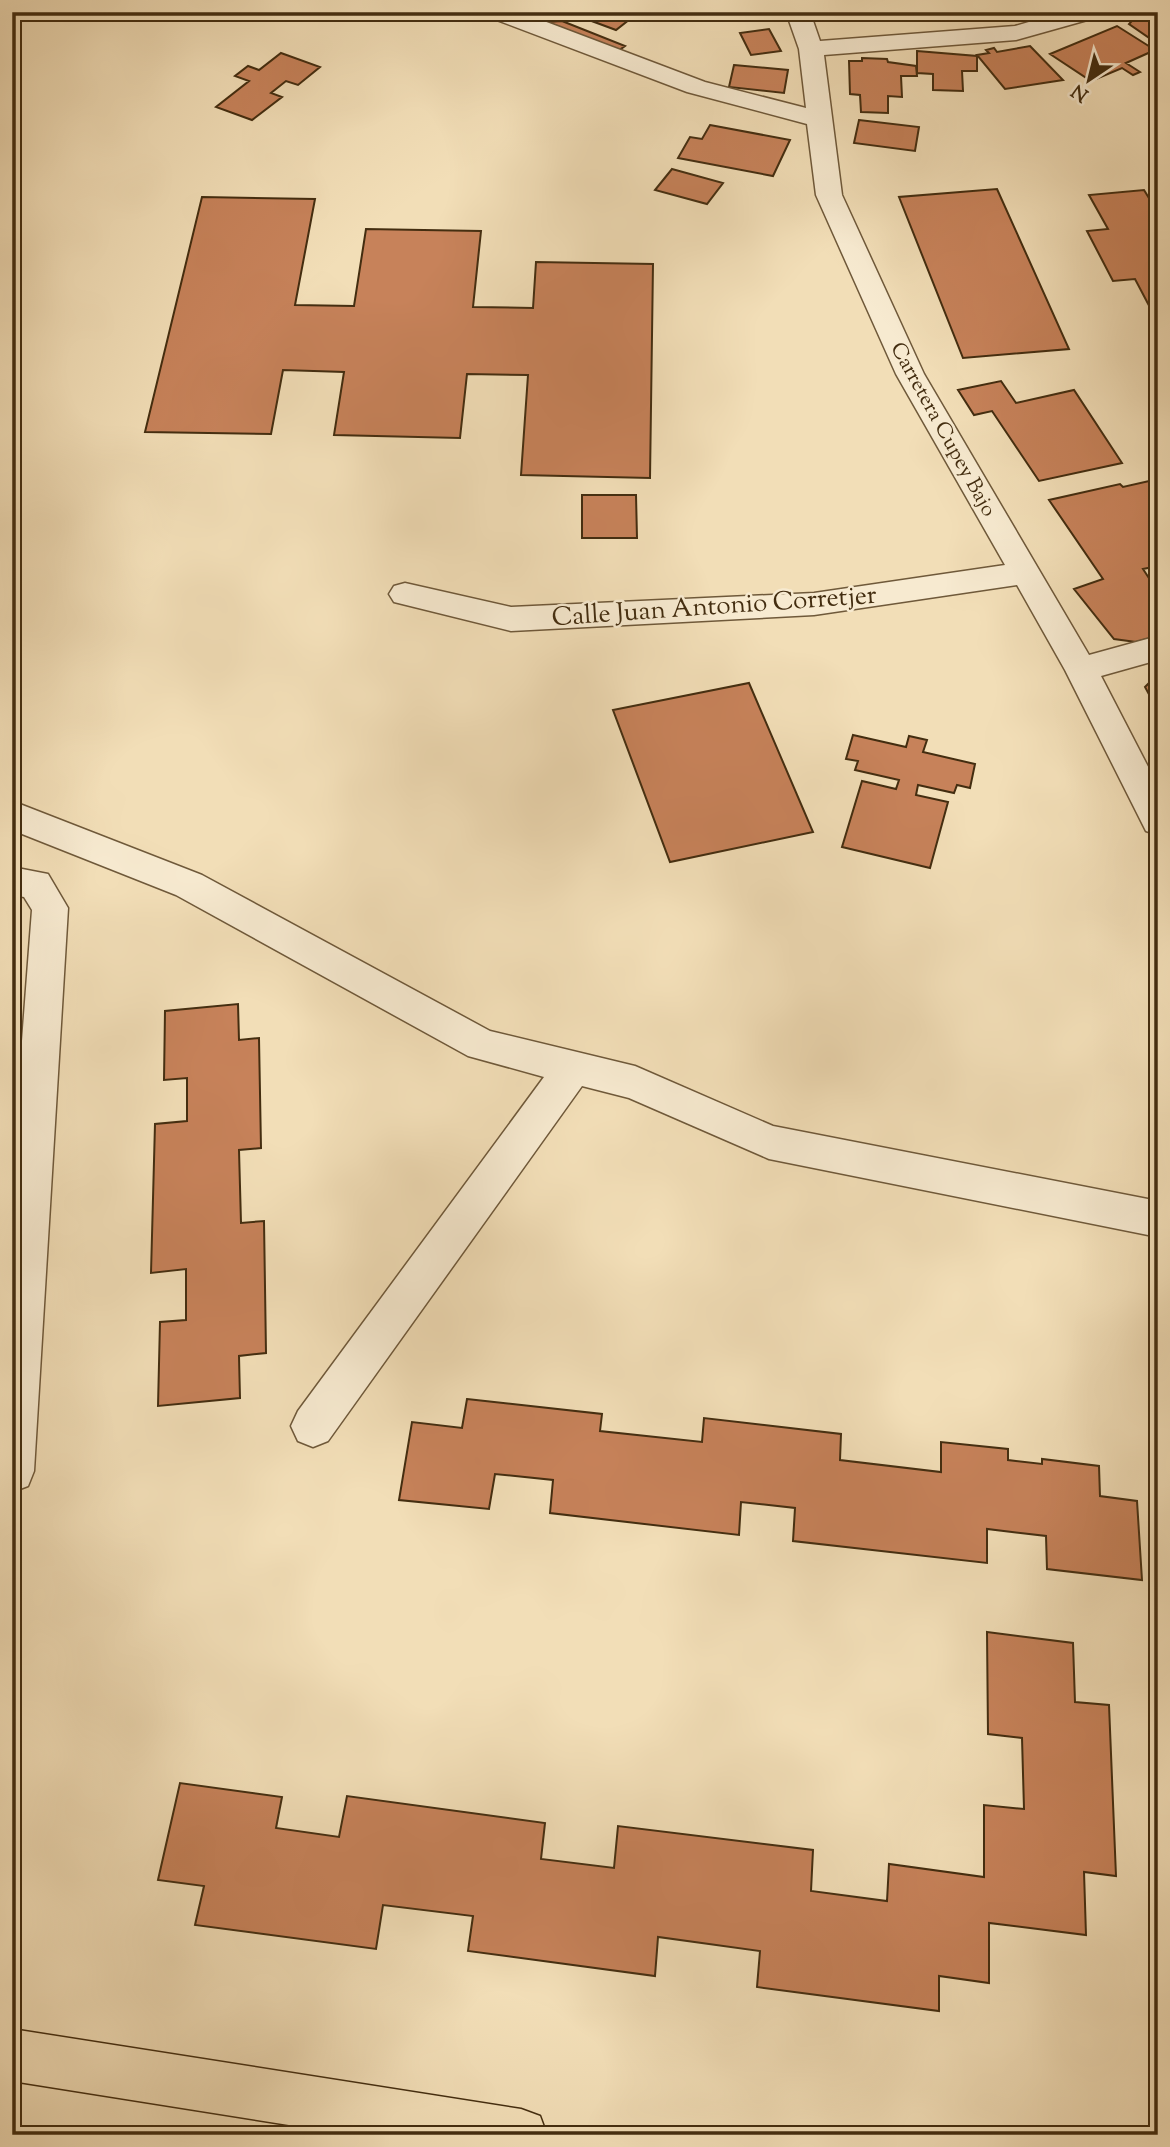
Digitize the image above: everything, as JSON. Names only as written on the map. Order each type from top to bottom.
[{"type":"main road","points":[[12,2055],[521,2135]]},
{"type":"street","points":[[497,12],[696,87],[821,120]]},
{"type":"street","name":"Carretera Cupey Bajo","points":[[799,12],[811,49],[828,195],[910,374],[1081,669],[1158,821]]},
{"type":"street","points":[[811,49],[1016,33],[1090,12]]},
{"type":"street","name":"Calle Juan Antonio Corretjer","points":[[405,594],[511,619],[814,604],[1025,573]]},
{"type":"street","points":[[1081,669],[1158,648]]},
{"type":"street","points":[[12,816],[188,885],[481,1045],[635,1083],[769,1142],[1158,1219]]},
{"type":"street","points":[[12,881],[35,884],[50,908],[12,1471]]},
{"type":"street","points":[[313,1426],[573,1068]]},
{"type":"building","points":[[639,12],[616,30],[589,20],[593,18],[580,13]]},
{"type":"building","points":[[1140,12],[1158,12],[1158,44],[1129,24]]},
{"type":"building","points":[[562,21],[625,46],[614,54],[546,22]]},
{"type":"building","points":[[1117,26],[1155,50],[1126,63],[1140,72],[1133,75],[1122,68],[1091,81],[1050,54]]},
{"type":"building","points":[[769,29],[781,51],[751,55],[740,33]]},
{"type":"building","points":[[1030,46],[1063,80],[1005,89],[977,55],[989,53],[986,50],[994,48],[997,52]]},
{"type":"building","points":[[917,51],[977,56],[977,71],[962,71],[963,91],[933,90],[933,74],[917,73]]},
{"type":"building","points":[[281,53],[320,67],[298,85],[286,81],[271,93],[282,97],[252,120],[216,107],[249,81],[235,76],[248,66],[259,70]]},
{"type":"building","points":[[862,58],[887,59],[888,62],[916,66],[917,76],[901,76],[902,97],[888,96],[888,113],[861,112],[860,95],[850,94],[849,61],[862,61]]},
{"type":"building","points":[[734,65],[788,70],[784,93],[729,87]]},
{"type":"building","points":[[859,120],[919,127],[915,151],[854,143]]},
{"type":"building","points":[[710,125],[790,140],[773,176],[678,158],[690,137],[702,139]]},
{"type":"building","points":[[672,169],[723,183],[707,204],[655,190]]},
{"type":"building","points":[[997,189],[1069,349],[963,358],[899,197]]},
{"type":"building","points":[[1144,190],[1152,203],[1158,203],[1158,314],[1154,315],[1135,279],[1113,281],[1087,231],[1108,229],[1089,195]]},
{"type":"building","points":[[202,197],[315,199],[295,305],[354,306],[366,229],[481,231],[473,307],[533,308],[536,262],[653,264],[650,478],[521,475],[528,375],[467,374],[460,438],[334,435],[344,372],[283,370],[271,434],[145,432]]},
{"type":"building","points":[[1001,381],[1016,403],[1074,390],[1122,463],[1039,481],[992,411],[974,415],[958,390]]},
{"type":"building","points":[[1158,479],[1158,566],[1143,569],[1158,592],[1158,636],[1136,642],[1114,639],[1074,589],[1103,579],[1049,500],[1120,484],[1123,487]]},
{"type":"building","points":[[582,495],[636,495],[637,538],[582,538]]},
{"type":"building","points":[[1158,674],[1158,711],[1145,687]]},
{"type":"building","points":[[749,683],[813,832],[670,862],[613,710]]},
{"type":"building","points":[[853,735],[906,747],[909,736],[927,740],[923,752],[975,764],[970,788],[957,785],[954,793],[918,785],[916,795],[948,802],[930,868],[842,847],[862,781],[896,789],[899,780],[855,770],[858,761],[846,759]]},
{"type":"building","points":[[238,1004],[239,1040],[259,1038],[261,1148],[239,1150],[241,1223],[264,1221],[266,1353],[239,1356],[240,1398],[158,1406],[160,1322],[186,1320],[186,1269],[151,1273],[155,1124],[187,1121],[187,1078],[164,1080],[165,1011]]},
{"type":"building","points":[[467,1399],[602,1414],[600,1431],[702,1442],[704,1418],[841,1434],[840,1460],[941,1472],[941,1442],[1008,1449],[1008,1460],[1042,1464],[1042,1459],[1099,1466],[1100,1496],[1137,1501],[1142,1580],[1047,1569],[1046,1536],[987,1529],[987,1563],[793,1541],[795,1508],[741,1502],[739,1535],[550,1513],[553,1480],[495,1474],[489,1509],[399,1500],[412,1422],[462,1428]]},
{"type":"building","points":[[987,1632],[1073,1643],[1075,1702],[1109,1705],[1116,1876],[1084,1872],[1086,1935],[989,1923],[989,1983],[939,1976],[939,2011],[757,1987],[760,1951],[658,1937],[655,1976],[468,1951],[473,1916],[383,1905],[376,1949],[195,1925],[204,1886],[158,1880],[180,1783],[282,1797],[276,1828],[339,1837],[347,1796],[545,1823],[541,1859],[614,1868],[618,1826],[813,1850],[811,1891],[887,1901],[889,1864],[984,1877],[984,1805],[1024,1809],[1022,1738],[988,1734]]}]
